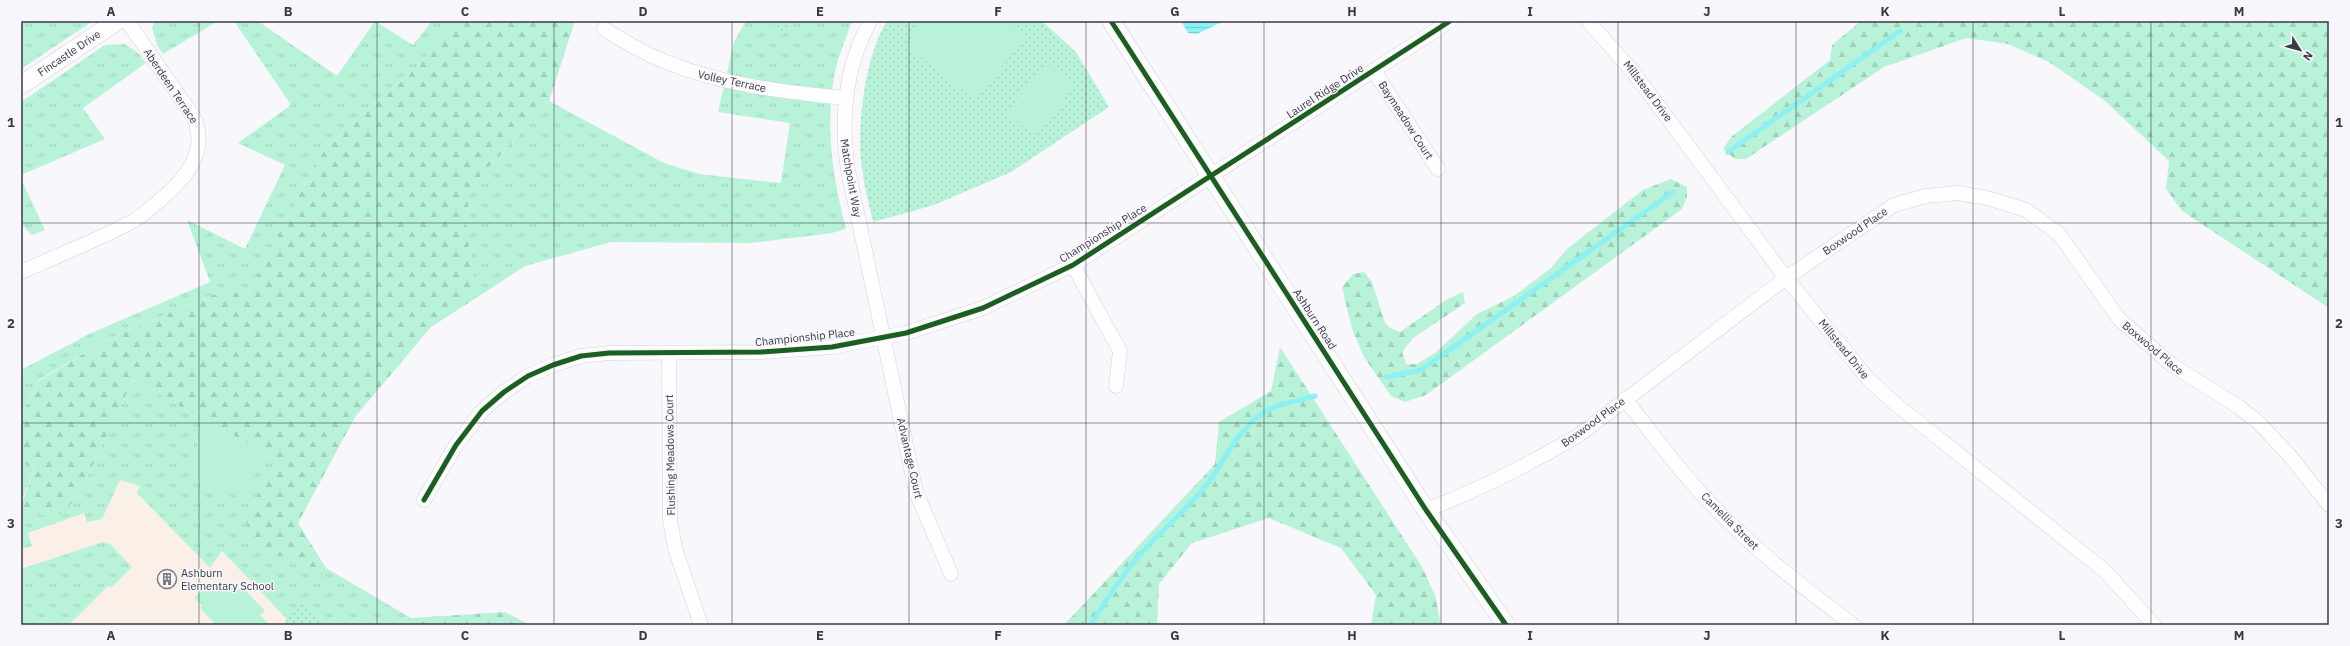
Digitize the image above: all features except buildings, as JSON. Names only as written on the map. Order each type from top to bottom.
[{"type":"street","name":"Fincastle Drive","points":[[21,85],[117,21]]},
{"type":"street","name":"Aberdeen Terrace","points":[[21,272],[136,219],[167,194],[189,170],[196,158],[200,137],[199,127],[193,116],[127,21]]},
{"type":"street","name":"Matchpoint Way","points":[[870,21],[855,56],[845,98],[844,137],[848,170],[883,338]]},
{"type":"street","name":"Ashburn Road","points":[[1111,21],[1426,510],[1506,625]]},
{"type":"street","name":"Laurel Ridge Drive","points":[[1211,176],[1450,21]]},
{"type":"street","name":"Millstead Drive","points":[[1588,21],[1634,73],[1786,278],[1869,380],[1898,406],[2105,571],[2154,625]]},
{"type":"street","name":"Volley Terrace","points":[[604,29],[665,62],[704,76],[744,85],[845,98]]},
{"type":"street","name":"Baymeadow Court","points":[[1374,71],[1438,169]]},
{"type":"street","name":"Championship Place","points":[[424,500],[456,444],[478,416],[504,392],[528,376],[553,364],[581,356],[609,353],[789,351],[883,338],[943,322],[983,308],[1073,265],[1211,176]]},
{"type":"street","name":"Boxwood Place","points":[[1426,510],[1460,497],[1543,457],[1579,435],[1786,278],[1894,205],[1926,196],[1958,193],[2026,210],[2059,234],[2125,324],[2172,365],[2239,407],[2258,422],[2290,456],[2329,505]]},
{"type":"street","points":[[1073,265],[1120,352],[1116,386]]},
{"type":"street","name":"Advantage Court","points":[[883,338],[916,492],[951,574]]},
{"type":"street","name":"Flushing Meadows Court","points":[[669,353],[670,520],[675,548],[701,625]]},
{"type":"street","name":"Camellia Street","points":[[1625,399],[1692,484],[1728,522],[1769,560],[1853,625]]},
{"type":"shaded area","name":"Ashburn Elementary School","points":[[194,359],[265,546],[400,625],[21,625],[21,431],[42,440]]},
{"type":"green space","points":[[21,21],[93,21],[21,69]]},
{"type":"green space","points":[[155,21],[218,21],[163,54],[157,45],[152,27]]},
{"type":"green space","points":[[234,21],[258,21],[337,76],[375,21],[413,45],[432,21],[452,21],[420,64],[322,151],[249,291],[212,295],[106,340],[39,380],[21,419],[21,370],[91,333],[210,282],[187,220],[245,249],[285,165],[238,143],[291,105]]},
{"type":"green space","points":[[452,21],[575,21],[549,101],[471,187],[466,220],[476,298],[431,327],[355,417],[298,523],[326,568],[320,579],[250,538],[245,518],[277,460],[133,380],[79,494],[63,513],[44,515],[21,506],[35,468],[21,463],[21,419],[39,381],[106,340],[212,295],[249,291],[322,151],[420,64]]},
{"type":"green space","points":[[746,21],[852,21],[835,70],[830,116],[830,135],[834,172],[846,229],[832,233],[751,243],[611,242],[525,266],[476,298],[466,220],[471,187],[549,101],[664,163],[699,174],[781,183],[790,123],[718,112],[734,42]]},
{"type":"green space","points":[[762,21],[793,21],[786,35]]},
{"type":"green space","points":[[887,21],[1042,21],[1076,52],[1109,107],[1011,172],[934,205],[873,222],[865,188],[860,152],[861,113],[873,53],[879,35]]},
{"type":"green space","points":[[924,21],[1004,21],[1025,38],[975,100],[905,45]]},
{"type":"green space","points":[[1861,21],[2329,21],[2329,308],[2182,211],[2166,189],[2169,161],[2105,101],[2049,62],[2008,44],[1966,38],[1884,67],[1746,159],[1735,159],[1723,149],[1731,137],[1830,60],[1832,45]]},
{"type":"green space","points":[[125,44],[138,53],[146,63],[83,108],[105,139],[21,175],[21,102],[105,45]]},
{"type":"green space","points":[[1046,63],[1075,86],[1035,136],[1006,113]]},
{"type":"green space","points":[[21,179],[45,230],[32,235],[21,224]]},
{"type":"green space","points":[[1671,179],[1687,187],[1687,198],[1682,209],[1426,395],[1405,402],[1391,396],[1364,357],[1352,329],[1342,287],[1353,274],[1364,272],[1372,282],[1385,323],[1390,328],[1400,332],[1446,300],[1463,292],[1465,303],[1413,338],[1402,352],[1406,364],[1417,364],[1435,353],[1477,314],[1514,296],[1551,268],[1568,248],[1643,190]]},
{"type":"green space","points":[[1280,347],[1422,567],[1435,595],[1441,625],[1371,625],[1376,595],[1341,548],[1269,518],[1192,543],[1159,584],[1157,625],[1064,625],[1215,464],[1219,422],[1271,391]]},
{"type":"green space","points":[[133,380],[277,460],[245,518],[320,578],[326,568],[411,618],[413,625],[327,625],[303,602],[286,618],[222,551],[210,568],[137,493],[140,486],[120,480],[102,519],[87,522],[84,513],[28,533],[32,546],[21,549],[21,506],[44,515],[63,512],[79,494]]},
{"type":"green space","points":[[210,422],[267,454],[241,499],[185,467]]},
{"type":"green space","points":[[21,463],[35,468],[21,502]]},
{"type":"green space","points":[[103,542],[110,544],[132,567],[111,588],[108,586],[69,625],[21,625],[21,569]]},
{"type":"green space","points":[[228,582],[237,591],[242,587],[265,611],[260,615],[270,625],[216,625],[200,608],[202,605],[194,598],[209,584],[217,592]]},
{"type":"green space","points":[[303,602],[327,625],[286,625],[286,618]]},
{"type":"green space","points":[[505,612],[530,625],[413,625],[411,618]]},
{"type":"water","points":[[1181,21],[1224,21],[1197,34],[1188,33]]},
{"type":"waterway","points":[[1728,152],[1900,31]]},
{"type":"waterway","points":[[1386,377],[1421,370],[1673,192]]},
{"type":"waterway","points":[[1091,625],[1110,594],[1132,564],[1203,489],[1235,441],[1250,423],[1272,408],[1315,396]]},
{"type":"cycle path","points":[[1111,21],[1426,510],[1506,625]]},
{"type":"cycle path","points":[[424,500],[456,445],[482,411],[504,392],[528,376],[553,365],[581,356],[609,353],[761,352],[832,347],[906,333],[983,308],[1073,265],[1450,21]]},
{"type":"place","name":"Ashburn Elementary School","points":[[167,579]]}]
